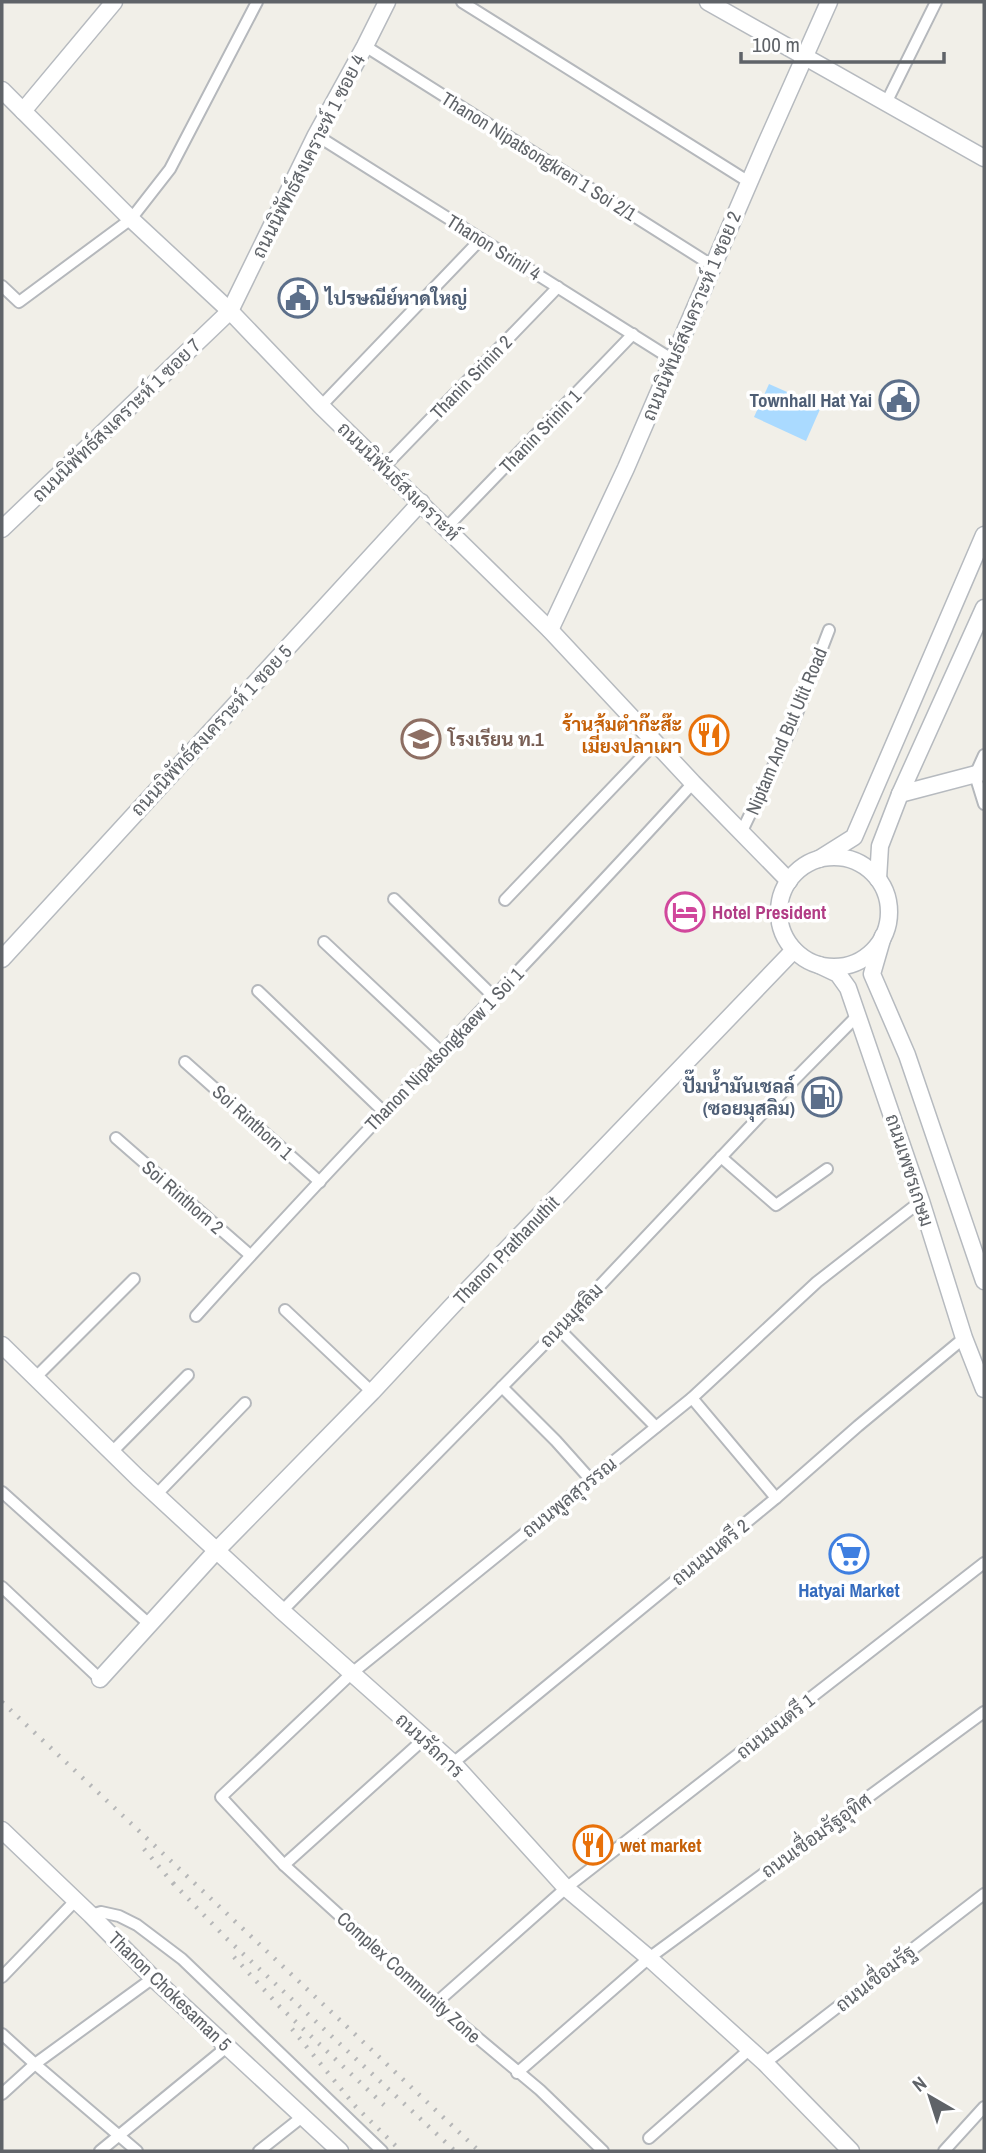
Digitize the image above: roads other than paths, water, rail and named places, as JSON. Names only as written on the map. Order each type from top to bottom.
[{"type":"street","points":[[23,111],[114,2]]},
{"type":"street","points":[[2,286],[19,302],[131,219],[170,169],[257,2]]},
{"type":"street","name":"ถนนนิพัทธ์สงเคราะห์ 1 ซอย 4","points":[[230,312],[316,135],[387,2]]},
{"type":"street","points":[[462,2],[749,182]]},
{"type":"street","points":[[708,2],[984,158]]},
{"type":"street","name":"ถนนนิพันธ์สงเคราะห์ 1 ซอย 2","points":[[550,630],[626,468],[829,2]]},
{"type":"street","points":[[886,103],[936,2]]},
{"type":"street","name":"Thanon Nipatsongkren 1 Soi 2/1","points":[[365,46],[713,266]]},
{"type":"street","name":"ถนนนิพันธ์สงเคราะห์","points":[[2,90],[550,630],[789,881]]},
{"type":"street","name":"Thanon Srinil 4","points":[[316,135],[673,360]]},
{"type":"street","points":[[321,406],[481,239]]},
{"type":"street","name":"Thanin Srinin 2","points":[[384,467],[558,287]]},
{"type":"street","name":"ถนนนิพัทธ์สงเคราะห์ 1 ซอย 7","points":[[2,529],[230,312]]},
{"type":"street","name":"Thanin Srinin 1","points":[[447,527],[633,334]]},
{"type":"street","name":"ถนนนิพัทธ์สงเคราะห์ 1 ซอย 5","points":[[2,959],[421,502]]},
{"type":"street","points":[[819,859],[830,857],[862,864],[878,878],[888,907],[888,922],[883,936],[872,951],[856,962],[838,967],[819,965],[794,950],[779,920],[782,895],[789,881],[802,868],[854,837],[984,535]]},
{"type":"street","points":[[878,878],[880,846],[900,794],[984,608]]},
{"type":"street","name":"Niptam And But Utit Road","points":[[742,831],[791,729],[828,630]]},
{"type":"street","points":[[505,900],[656,742]]},
{"type":"street","points":[[984,755],[980,774],[984,804]]},
{"type":"street","points":[[900,794],[980,774]]},
{"type":"street","name":"Thanon Nipatsongkaew 1 Soi 1","points":[[196,1316],[250,1255],[693,783]]},
{"type":"street","points":[[394,900],[494,997]]},
{"type":"street","name":"ถนนเพชรเกษม","points":[[883,936],[872,974],[907,1055],[984,1281]]},
{"type":"street","points":[[324,942],[441,1052]]},
{"type":"street","name":"Thanon Prathanuthit","points":[[100,1679],[218,1550],[794,950]]},
{"type":"street","name":"ถนนเพชรเกษม","points":[[819,965],[838,974],[848,988],[921,1201],[964,1338],[984,1389]]},
{"type":"street","points":[[258,990],[384,1112]]},
{"type":"street","name":"ถนนมุสลิม","points":[[282,1611],[502,1387],[858,1016]]},
{"type":"street","name":"Soi Rinthorn 1","points":[[186,1062],[320,1182]]},
{"type":"street","name":"Soi Rinthorn 2","points":[[116,1138],[250,1255]]},
{"type":"street","points":[[721,1157],[776,1205],[827,1169]]},
{"type":"street","name":"ถนนพูลสุวรรณ","points":[[220,1797],[352,1673],[692,1398],[817,1282],[921,1201]]},
{"type":"street","points":[[35,1378],[134,1279]]},
{"type":"street","points":[[285,1310],[372,1392]]},
{"type":"street","points":[[558,1329],[656,1427]]},
{"type":"street","name":"ถนนมนตรี 2","points":[[453,1763],[776,1498],[964,1338]]},
{"type":"street","name":"ถนนรัถการ","points":[[2,1345],[282,1611],[453,1763],[566,1888],[750,2049],[851,2151]]},
{"type":"street","points":[[112,1452],[188,1376]]},
{"type":"street","points":[[502,1387],[590,1479]]},
{"type":"street","points":[[692,1398],[776,1498]]},
{"type":"street","points":[[157,1494],[245,1404]]},
{"type":"street","points":[[2,1492],[149,1624]]},
{"type":"street","name":"ถนนมนตรี 1","points":[[436,2003],[566,1888],[984,1563]]},
{"type":"street","points":[[2,1587],[100,1679]]},
{"type":"street","name":"ถนนเชื่อมรัฐอุทิศ","points":[[517,2073],[649,1958],[984,1712]]},
{"type":"street","points":[[284,1865],[424,1739]]},
{"type":"street","name":"Complex Community Zone","points":[[220,1797],[284,1865],[436,2003],[540,2090],[603,2151]]},
{"type":"street","name":"Thanon Chokesaman 5","points":[[2,1830],[91,1914],[153,1978],[340,2151]]},
{"type":"street","name":"ถนนเชื่อมรัฐ","points":[[765,2063],[984,1894]]},
{"type":"street","points":[[2,1977],[76,1900]]},
{"type":"street","points":[[91,1914],[101,1912],[119,1916],[137,1925],[182,1959],[382,2151]]},
{"type":"street","points":[[2,2094],[34,2064],[153,1978]]},
{"type":"street","points":[[2,2034],[137,2151]]},
{"type":"street","points":[[100,2151],[228,2046]]},
{"type":"street","points":[[649,2138],[750,2049]]},
{"type":"street","points":[[944,2151],[984,2107]]},
{"type":"street","points":[[259,2151],[302,2117]]},
{"type":"water","points":[[769,384],[821,407],[806,441],[754,417]]},
{"type":"railway","points":[[2,1702],[479,2151]]},
{"type":"railway","points":[[144,1849],[178,1889]]},
{"type":"railway","points":[[173,1883],[225,1937],[455,2151]]},
{"type":"railway","points":[[234,1957],[280,2007],[384,2105]]},
{"type":"railway","points":[[292,2029],[356,2107],[401,2151]]},
{"type":"place","name":"ไปรษณีย์หาดใหญ่","points":[[298,298]]},
{"type":"place","name":"Townhall Hat Yai","points":[[899,400]]},
{"type":"place","name":"ร้านส้มตำก๊ะส๊ะ เมี่ยงปลาเผา","points":[[709,735]]},
{"type":"place","name":"โรงเรียน ท.1","points":[[421,739]]},
{"type":"place","name":"Hotel President","points":[[685,912]]},
{"type":"place","name":"ปั๊มน้ำมันเชลล์ (ซอยมุสลิม)","points":[[822,1097]]},
{"type":"place","name":"Hatyai Market","points":[[849,1554]]},
{"type":"place","name":"wet market","points":[[593,1845]]}]
